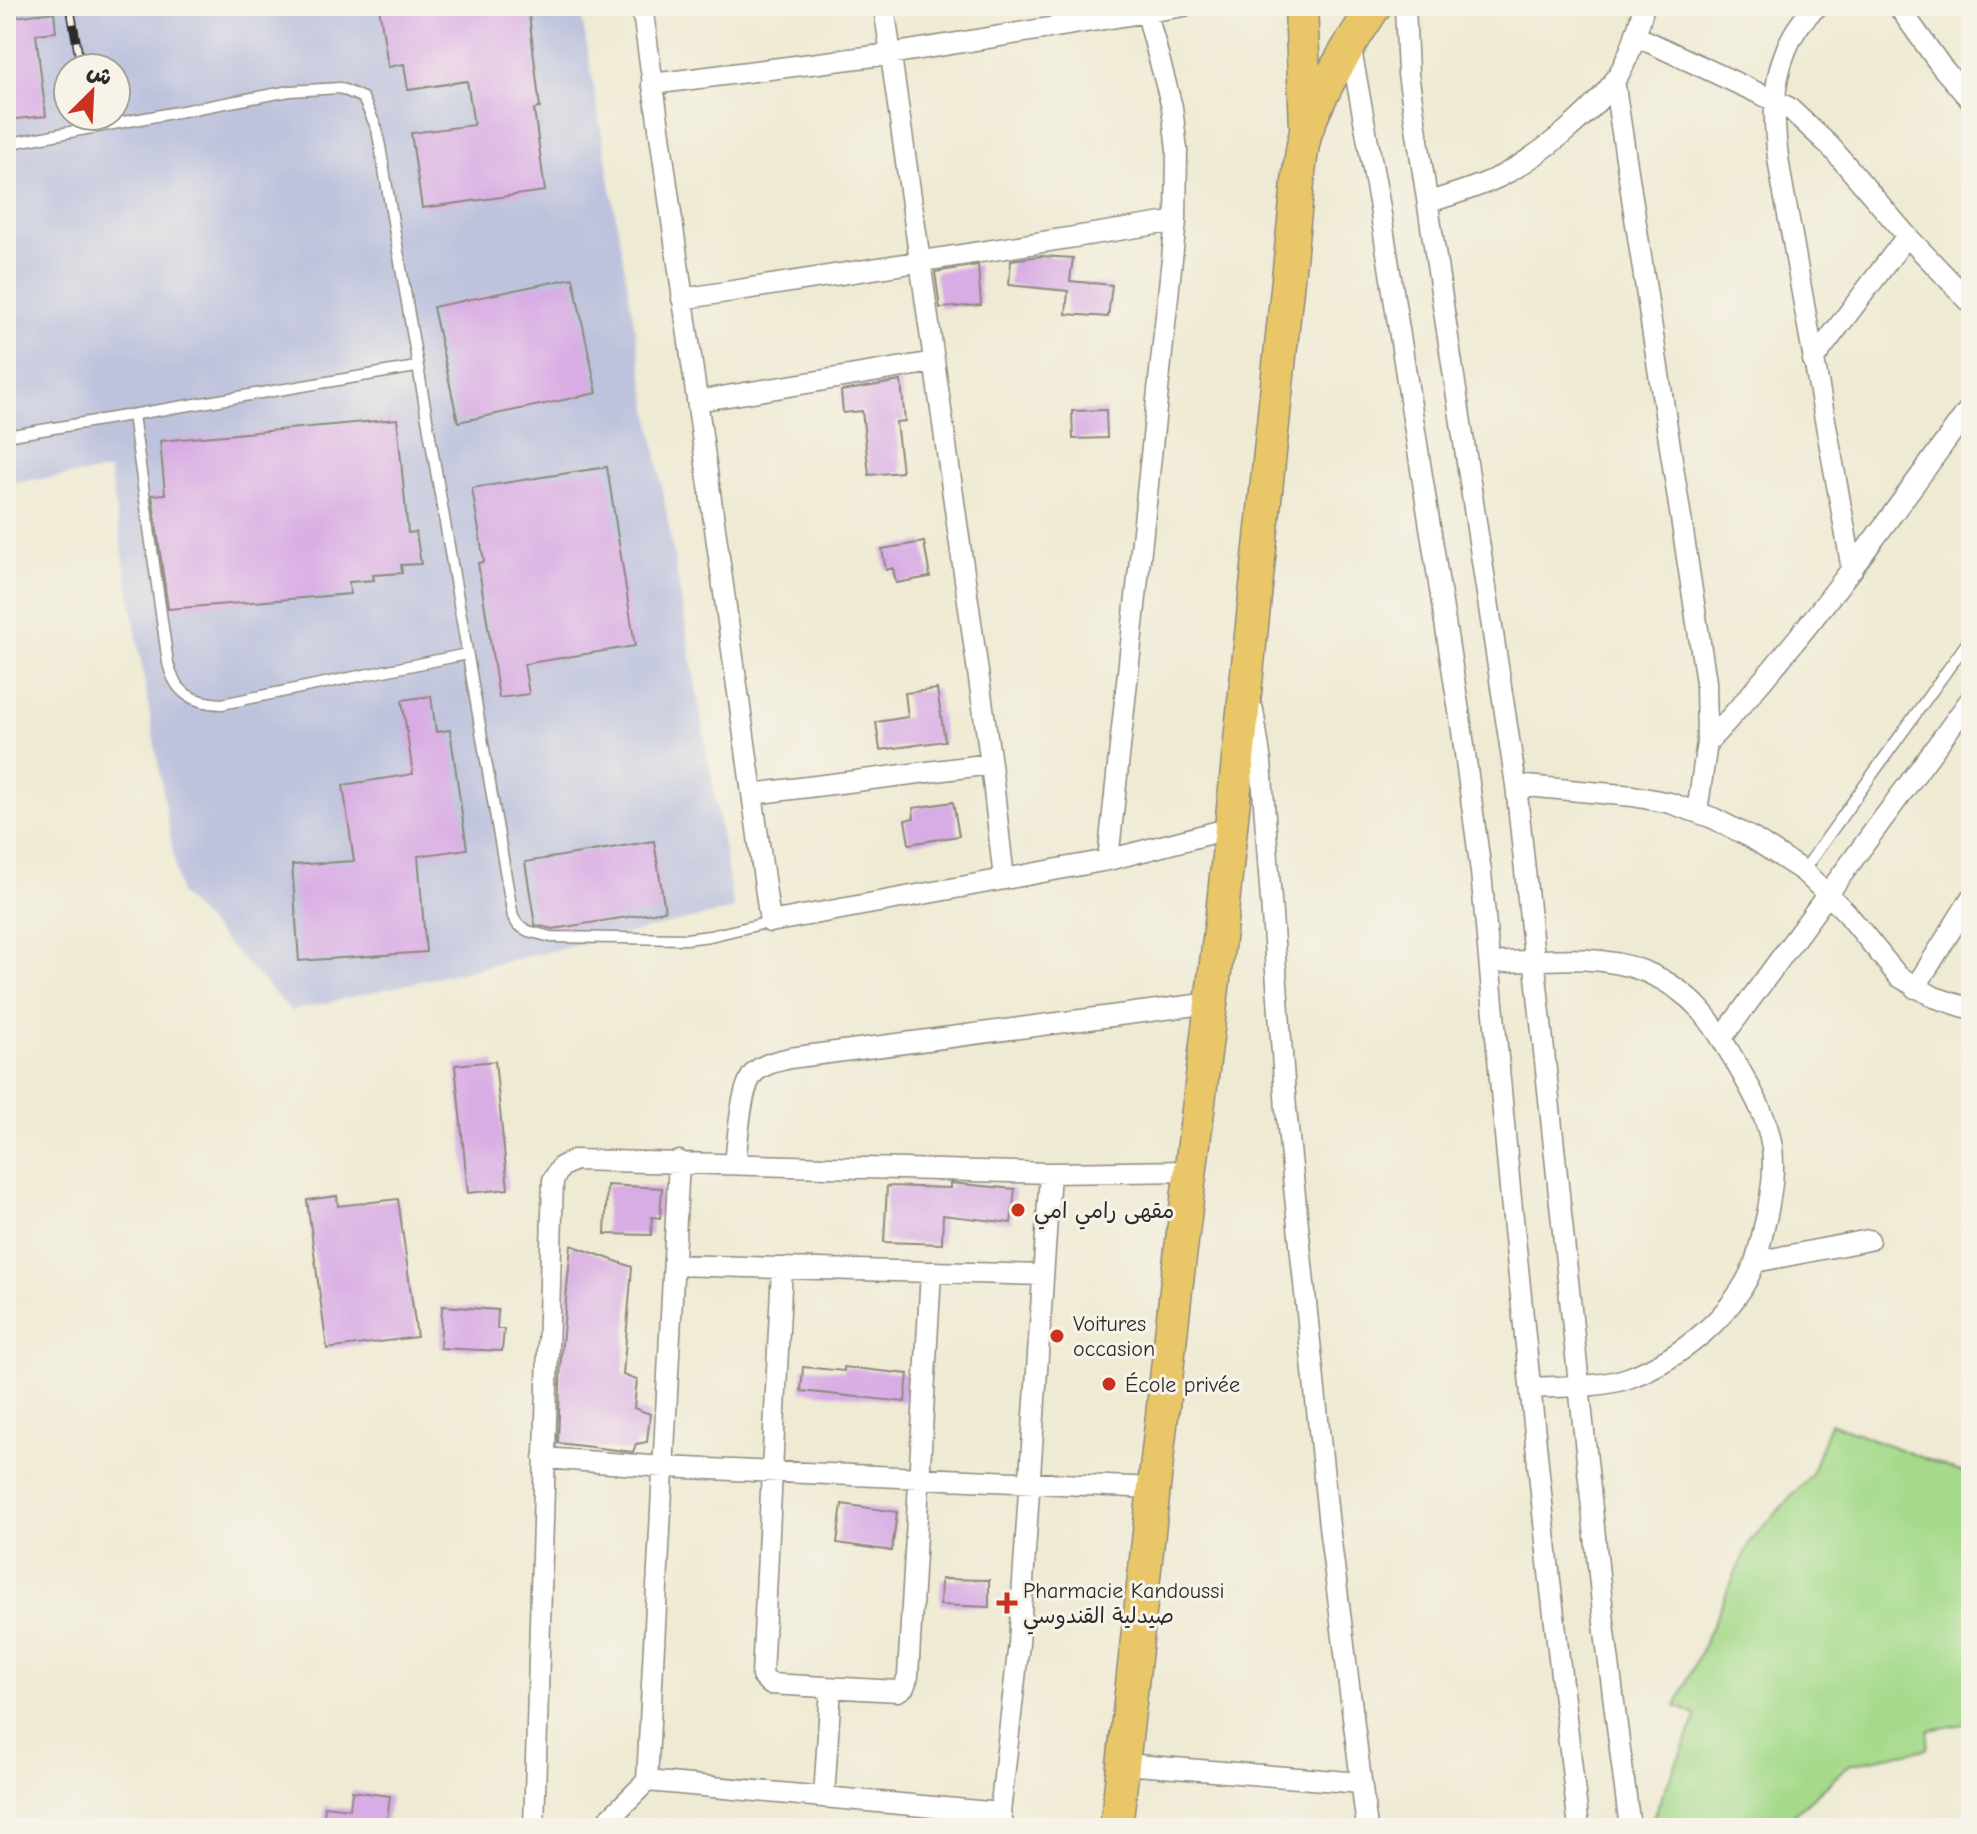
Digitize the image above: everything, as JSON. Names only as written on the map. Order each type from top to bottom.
[{"type":"main road","points":[[1116,1828],[1231,828],[1293,220],[1306,132],[1301,6]]},
{"type":"main road","points":[[1306,132],[1350,44],[1375,6]]},
{"type":"street","points":[[642,6],[770,922],[1108,860],[1231,828]]},
{"type":"street","points":[[884,6],[991,764],[1004,879]]},
{"type":"street","points":[[652,84],[890,54],[1145,8],[1184,6]]},
{"type":"street","points":[[1405,6],[1408,74],[1516,785],[1605,1632],[1630,1828]]},
{"type":"street","points":[[1429,202],[1505,174],[1582,115],[1614,80],[1636,36],[1644,6]]},
{"type":"street","points":[[1818,6],[1800,23],[1793,35],[1779,76],[1775,99],[1778,154],[1852,570]]},
{"type":"street","points":[[1898,6],[1941,66],[1971,101]]},
{"type":"street","points":[[1108,860],[1176,221],[1177,150],[1172,107],[1145,8]]},
{"type":"street","points":[[1636,36],[1775,99],[1808,124],[1971,303]]},
{"type":"street","points":[[1350,44],[1379,202],[1461,724],[1481,872],[1510,1189],[1579,1828]]},
{"type":"street","points":[[1614,80],[1706,682],[1707,743],[1697,812]]},
{"type":"street","points":[[682,299],[1176,221]]},
{"type":"street","points":[[1813,360],[1907,236]]},
{"type":"street","points":[[697,401],[934,362]]},
{"type":"street","points":[[1707,743],[1765,680],[1852,570],[1971,406]]},
{"type":"street","points":[[1247,670],[1261,762],[1286,1109],[1325,1495],[1367,1828]]},
{"type":"street","points":[[1722,1038],[1971,699]]},
{"type":"street","points":[[752,794],[991,764]]},
{"type":"street","points":[[1516,785],[1633,796],[1670,803],[1752,838],[1803,871],[1828,894],[1873,943],[1898,976],[1934,997],[1971,1009]]},
{"type":"street","points":[[1915,988],[1971,898]]},
{"type":"street","points":[[1490,963],[1598,960],[1647,973],[1689,997],[1708,1016],[1756,1096],[1772,1147],[1774,1167],[1755,1262],[1744,1285],[1725,1310],[1679,1351],[1654,1367],[1625,1379],[1531,1388]]},
{"type":"street","points":[[735,1163],[746,1085],[753,1074],[767,1064],[790,1058],[1211,1003]]},
{"type":"street","points":[[534,1828],[553,1180],[561,1167],[574,1160],[1050,1173],[1192,1171]]},
{"type":"street","points":[[600,1828],[647,1781],[679,1161]]},
{"type":"street","points":[[647,1781],[824,1797],[1002,1821],[1019,1643],[1050,1173]]},
{"type":"street","points":[[1755,1262],[1869,1240]]},
{"type":"street","points":[[674,1265],[1043,1275]]},
{"type":"street","points":[[782,1268],[762,1676],[770,1684],[898,1691],[907,1682],[931,1272]]},
{"type":"street","points":[[544,1458],[664,1467],[1155,1488]]},
{"type":"street","points":[[824,1797],[831,1688]]},
{"type":"street","points":[[1124,1764],[1361,1783]]},
{"type":"lane","points":[[6,144],[290,91],[332,88],[353,92],[363,98],[377,129],[513,917],[518,925],[551,937],[686,939],[770,922]]},
{"type":"lane","points":[[6,436],[416,367]]},
{"type":"lane","points":[[133,415],[168,663],[171,678],[179,690],[192,699],[222,704],[467,654]]},
{"type":"lane","points":[[1803,871],[1971,637]]},
{"type":"shaded area","points":[[6,6],[580,6],[734,909],[291,1011],[180,894],[109,471],[6,483]]},
{"type":"green space","points":[[1830,1423],[1971,1476],[1971,1723],[1929,1730],[1927,1749],[1851,1764],[1778,1828],[1649,1826],[1697,1716],[1676,1706],[1750,1541],[1811,1475]]},
{"type":"building","points":[[379,6],[528,6],[540,108],[534,109],[545,191],[422,208],[411,133],[474,125],[467,81],[408,90],[404,64],[388,67]]},
{"type":"building","points":[[54,12],[56,32],[36,34],[46,116],[6,120],[6,18]]},
{"type":"building","points":[[1041,256],[1073,258],[1070,281],[1112,285],[1108,317],[1066,314],[1068,291],[1009,285],[1011,260]]},
{"type":"building","points":[[978,265],[981,305],[940,308],[935,272]]},
{"type":"building","points":[[573,278],[597,393],[458,422],[433,307]]},
{"type":"building","points":[[901,381],[905,421],[896,422],[902,472],[869,475],[862,411],[843,413],[841,391]]},
{"type":"building","points":[[1106,410],[1107,438],[1073,439],[1072,411]]},
{"type":"building","points":[[397,419],[408,533],[416,532],[421,564],[401,565],[402,573],[373,575],[374,580],[349,582],[350,594],[168,609],[152,495],[165,494],[160,441]]},
{"type":"building","points":[[607,467],[635,646],[524,664],[529,694],[499,698],[478,563],[484,562],[472,488]]},
{"type":"building","points":[[924,542],[930,577],[896,583],[893,568],[886,570],[882,549]]},
{"type":"building","points":[[937,689],[945,741],[880,750],[876,722],[908,717],[905,693]]},
{"type":"building","points":[[431,696],[436,732],[450,730],[467,849],[418,856],[426,952],[299,961],[292,865],[354,861],[343,785],[413,774],[402,700]]},
{"type":"building","points":[[953,802],[959,836],[909,844],[905,820],[914,818],[913,808]]},
{"type":"building","points":[[654,841],[665,911],[553,929],[535,925],[525,862]]},
{"type":"building","points":[[495,1061],[508,1189],[468,1193],[455,1065]]},
{"type":"building","points":[[950,1183],[1015,1189],[1011,1223],[943,1215],[942,1244],[884,1242],[887,1186],[950,1188]]},
{"type":"building","points":[[607,1185],[662,1188],[660,1218],[652,1217],[651,1235],[605,1234]]},
{"type":"building","points":[[337,1196],[338,1206],[398,1199],[417,1337],[327,1349],[307,1200]]},
{"type":"building","points":[[571,1245],[632,1267],[623,1375],[637,1380],[634,1408],[650,1414],[647,1442],[636,1444],[633,1452],[558,1443],[561,1355]]},
{"type":"building","points":[[442,1306],[498,1310],[497,1329],[504,1329],[502,1351],[440,1348]]},
{"type":"building","points":[[803,1367],[844,1371],[844,1367],[908,1374],[905,1402],[801,1391]]},
{"type":"building","points":[[842,1504],[897,1512],[892,1551],[837,1543]]},
{"type":"building","points":[[941,1579],[989,1580],[989,1607],[940,1605]]},
{"type":"building","points":[[352,1791],[390,1796],[386,1828],[323,1828],[325,1806],[350,1809]]},
{"type":"railway","points":[[70,6],[78,52]]},
{"type":"place","name":"مقهى رامي امي","points":[[1018,1210]]},
{"type":"place","name":"Voitures occasion","points":[[1057,1336]]},
{"type":"place","name":"École privée","points":[[1109,1384]]},
{"type":"place","name":"Pharmacie Kandoussi صيدلية القندوسي","points":[[1007,1603]]}]
